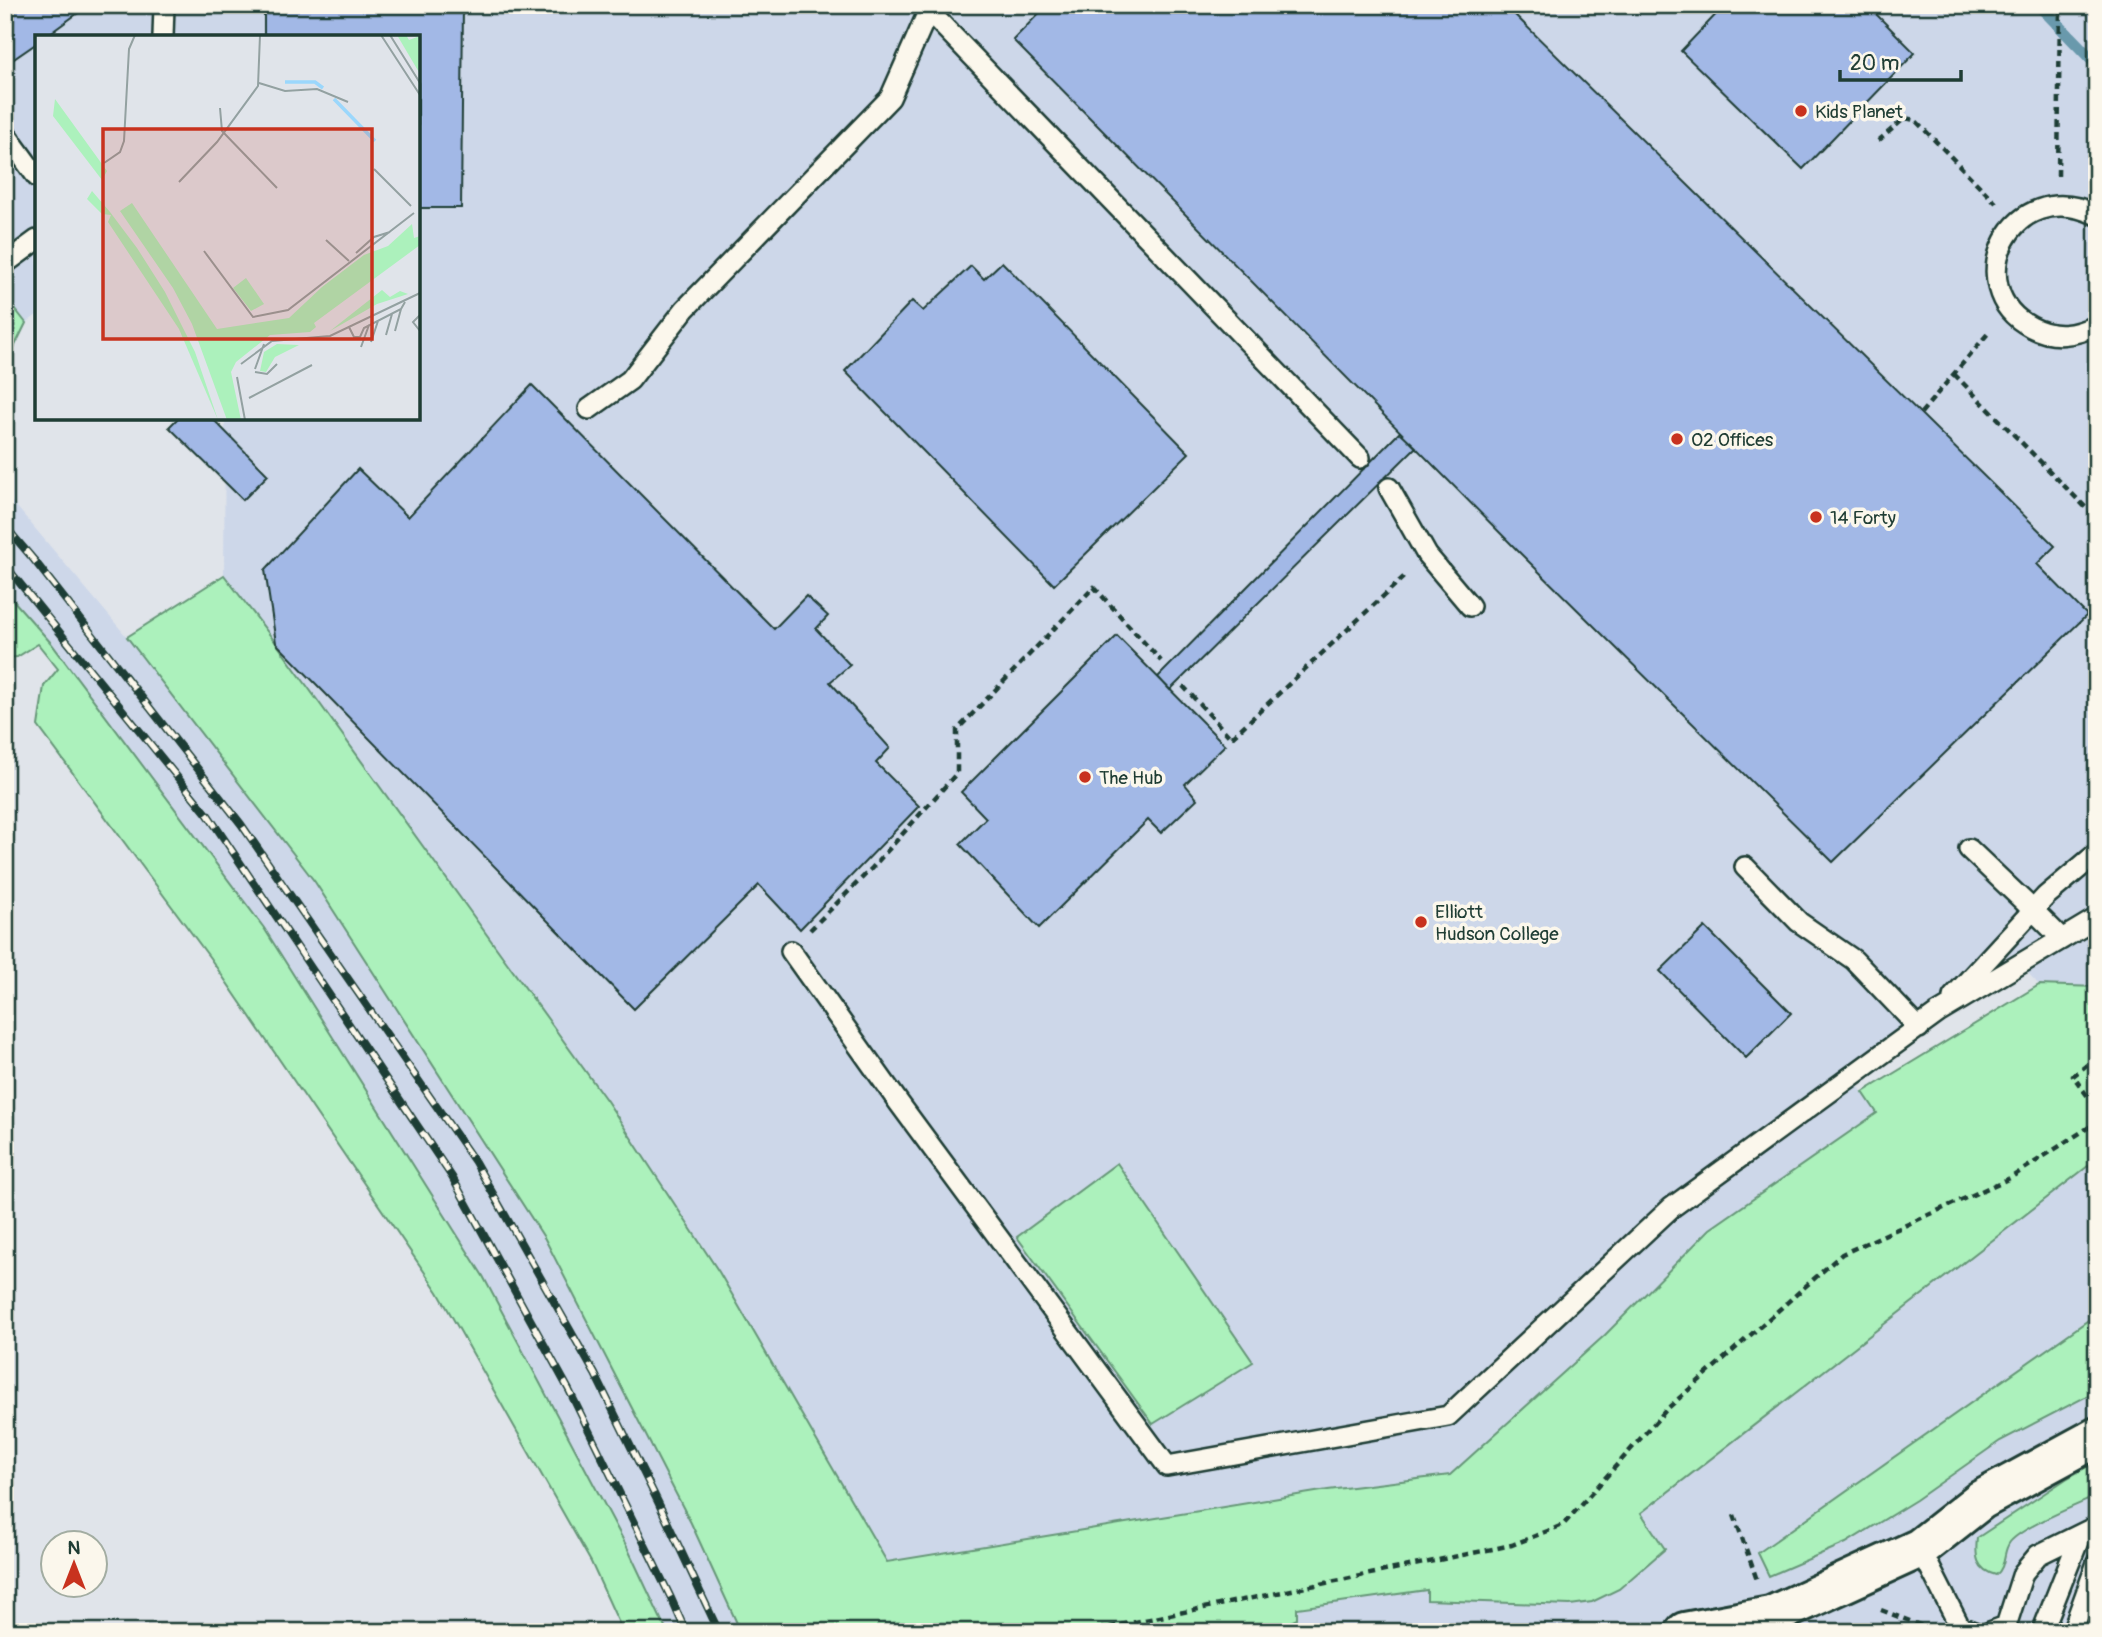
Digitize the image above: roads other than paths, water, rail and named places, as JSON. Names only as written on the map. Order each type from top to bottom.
[{"type":"street","points":[[1685,1632],[1771,1616],[1920,1548],[1981,1500],[2097,1437]]},
{"type":"lane","points":[[163,35],[164,5]]},
{"type":"lane","points":[[589,409],[630,380],[685,309],[890,98],[928,8],[1360,458]]},
{"type":"lane","points":[[5,134],[35,174]]},
{"type":"lane","points":[[2097,215],[2081,208],[2058,205],[2029,214],[2016,223],[2004,238],[1996,275],[2000,293],[2009,309],[2023,323],[2041,333],[2061,336],[2081,333],[2097,325]]},
{"type":"lane","points":[[7,262],[35,241]]},
{"type":"lane","points":[[1388,488],[1427,555],[1470,606]]},
{"type":"lane","points":[[1969,849],[2062,939]]},
{"type":"lane","points":[[1938,1013],[2033,909],[2097,853]]},
{"type":"lane","points":[[1745,867],[1798,922],[1854,960],[1919,1028]]},
{"type":"lane","points":[[790,951],[1167,1466],[1448,1416],[1671,1208],[1938,1013],[2097,918]]},
{"type":"lane","points":[[1990,1632],[2006,1626],[2023,1573],[2038,1555],[2089,1530]]},
{"type":"lane","points":[[2042,1632],[2089,1530]]},
{"type":"lane","points":[[1920,1548],[1960,1627],[1974,1632]]},
{"type":"lane","points":[[2072,1632],[2097,1563]]},
{"type":"waterway","points":[[2039,5],[2097,65]]},
{"type":"railway","points":[[5,526],[241,824],[475,1162],[595,1374],[719,1632]]},
{"type":"railway","points":[[5,565],[208,815],[452,1177],[569,1390],[686,1632]]},
{"type":"place","name":"Kids Planet","points":[[1801,111]]},
{"type":"place","name":"O2 Offices","points":[[1677,439]]},
{"type":"place","name":"14 Forty","points":[[1816,517]]},
{"type":"place","name":"The Hub","points":[[1085,777]]},
{"type":"place","name":"Elliott Hudson College","points":[[1421,922]]}]
